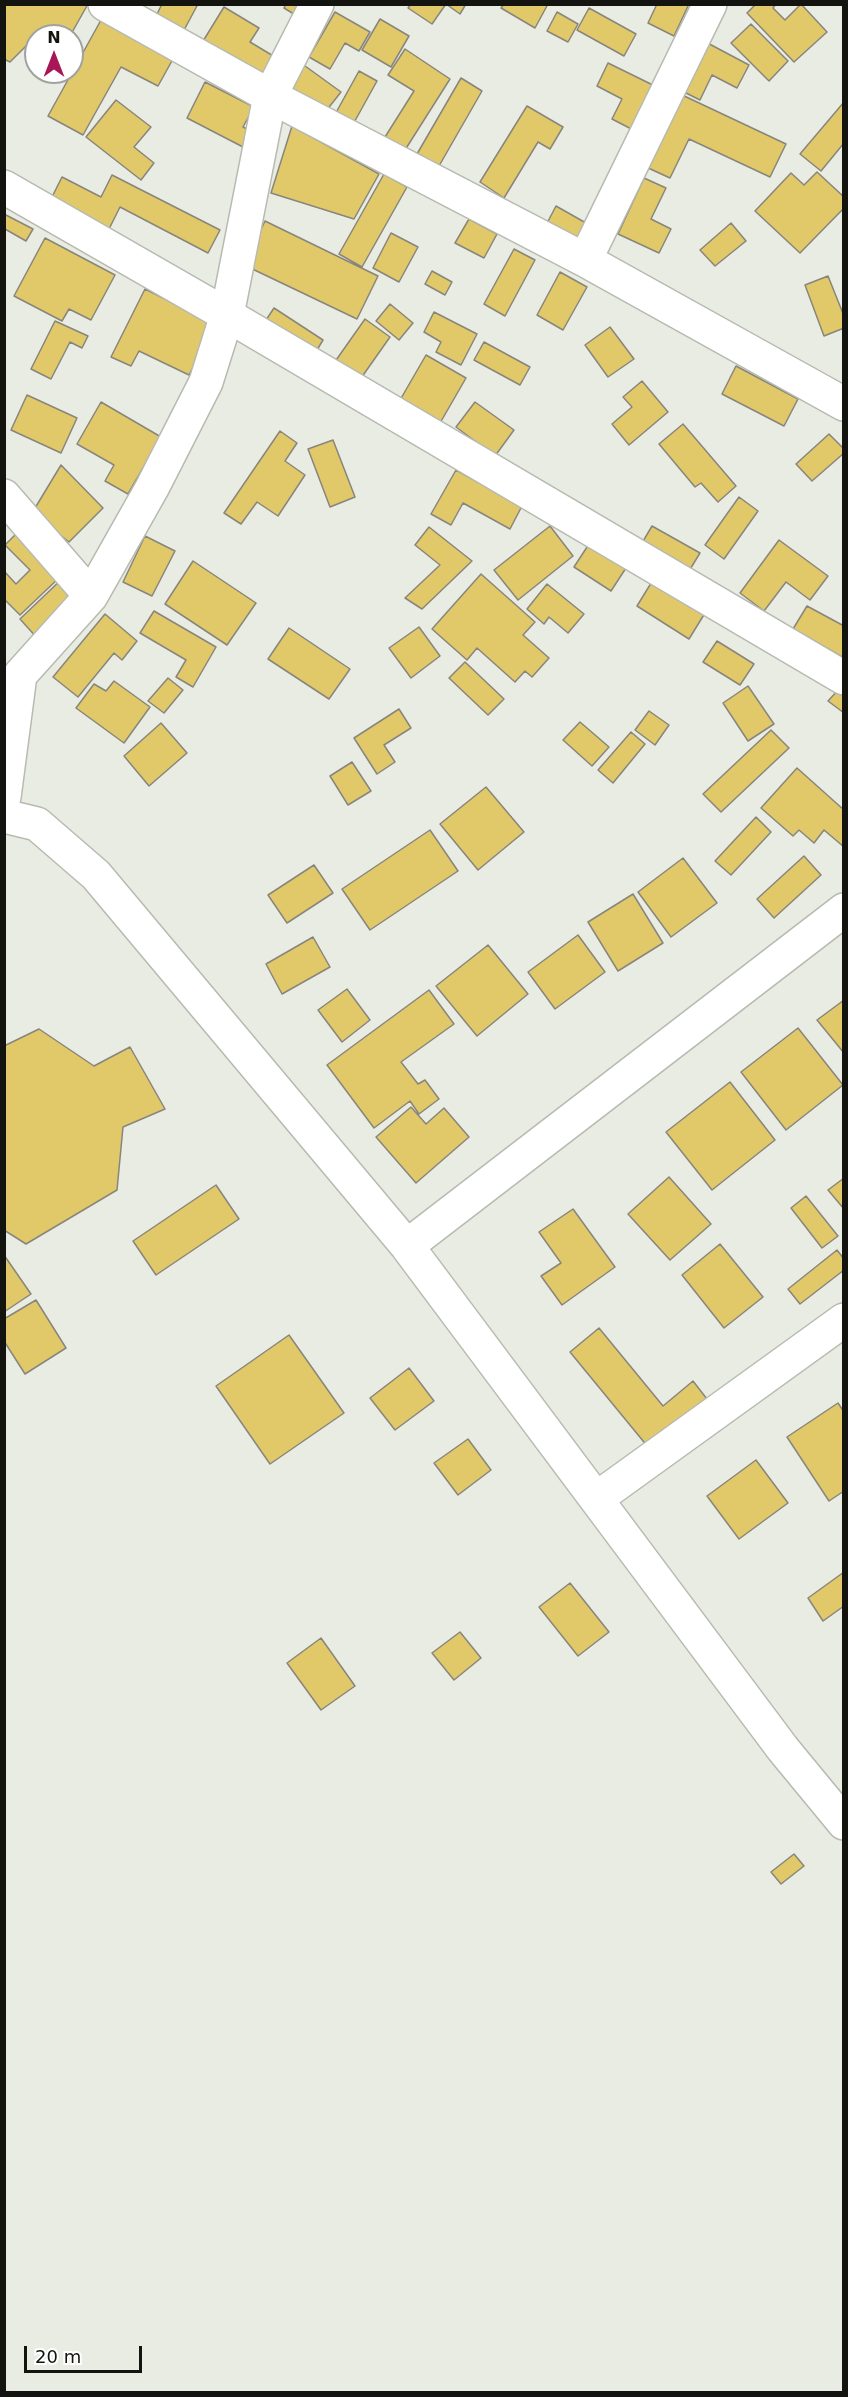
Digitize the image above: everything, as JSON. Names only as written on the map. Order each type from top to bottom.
[{"type":"street","points":[[105,4],[270,96],[585,260],[843,404]]},
{"type":"street","points":[[4,796],[20,675],[91,596],[152,488],[206,382],[227,315],[270,96],[317,4]]},
{"type":"street","points":[[585,260],[710,4]]},
{"type":"street","points":[[4,187],[227,315],[843,678]]},
{"type":"street","points":[[4,496],[91,596]]},
{"type":"street","points":[[4,816],[37,824],[96,875],[407,1246],[783,1749],[833,1787],[843,1823]]},
{"type":"street","points":[[407,1246],[843,910]]},
{"type":"street","points":[[596,1499],[843,1320]]},
{"type":"building","points":[[4,4],[88,4],[77,24],[24,24],[24,48],[10,62],[4,59]]},
{"type":"building","points":[[162,4],[198,4],[183,32],[155,18]]},
{"type":"building","points":[[286,4],[311,4],[302,19],[284,8]]},
{"type":"building","points":[[411,4],[446,4],[432,24],[408,8]]},
{"type":"building","points":[[446,4],[466,4],[460,14]]},
{"type":"building","points":[[504,4],[548,4],[535,28],[501,8]]},
{"type":"building","points":[[657,4],[689,4],[674,36],[648,23]]},
{"type":"building","points":[[756,4],[776,4],[773,8],[785,20],[801,4],[827,32],[794,62],[747,13]]},
{"type":"building","points":[[224,7],[259,28],[250,42],[280,60],[265,86],[200,46]]},
{"type":"building","points":[[589,8],[636,34],[624,56],[577,30]]},
{"type":"building","points":[[335,12],[370,32],[359,51],[345,43],[330,69],[309,57]]},
{"type":"building","points":[[557,12],[578,24],[568,42],[547,31]]},
{"type":"building","points":[[380,19],[409,36],[391,67],[362,50]]},
{"type":"building","points":[[101,20],[173,59],[158,86],[121,67],[83,135],[48,116],[66,84],[84,84],[84,51]]},
{"type":"building","points":[[751,24],[788,61],[769,81],[731,43]]},
{"type":"building","points":[[700,39],[749,65],[737,88],[712,75],[700,100],[674,87]]},
{"type":"building","points":[[405,49],[450,79],[405,150],[385,137],[414,91],[388,75]]},
{"type":"building","points":[[301,63],[341,92],[322,116],[283,88]]},
{"type":"building","points":[[608,63],[661,89],[639,133],[612,119],[622,99],[597,86]]},
{"type":"building","points":[[359,71],[377,81],[351,128],[333,118]]},
{"type":"building","points":[[461,78],[482,91],[439,166],[417,154]]},
{"type":"building","points":[[205,82],[254,107],[243,127],[251,131],[243,147],[187,118]]},
{"type":"building","points":[[680,94],[786,144],[770,177],[689,139],[670,178],[646,167]]},
{"type":"building","points":[[116,100],[151,127],[134,147],[154,163],[141,180],[86,137]]},
{"type":"building","points":[[844,102],[844,143],[821,171],[800,154]]},
{"type":"building","points":[[527,106],[563,127],[550,149],[538,142],[504,198],[480,182]]},
{"type":"building","points":[[292,126],[379,174],[354,219],[271,193]]},
{"type":"building","points":[[817,172],[844,197],[844,208],[800,253],[755,211],[791,173],[804,185]]},
{"type":"building","points":[[384,174],[407,187],[362,267],[339,254]]},
{"type":"building","points":[[112,175],[220,230],[208,253],[120,207],[107,233],[49,203],[62,177],[101,197]]},
{"type":"building","points":[[644,178],[666,188],[651,219],[671,229],[659,253],[618,234]]},
{"type":"building","points":[[556,206],[586,223],[575,243],[545,227]]},
{"type":"building","points":[[4,214],[33,229],[26,241],[5,229],[4,231]]},
{"type":"building","points":[[469,219],[497,234],[484,258],[455,243]]},
{"type":"building","points":[[265,221],[378,276],[357,319],[244,265]]},
{"type":"building","points":[[731,223],[746,241],[715,266],[700,250]]},
{"type":"building","points":[[391,233],[418,247],[399,282],[373,268]]},
{"type":"building","points":[[45,238],[115,275],[91,320],[69,309],[62,321],[14,296]]},
{"type":"building","points":[[514,249],[535,260],[505,316],[484,304]]},
{"type":"building","points":[[432,271],[452,282],[445,295],[425,284]]},
{"type":"building","points":[[560,272],[587,287],[563,330],[537,315]]},
{"type":"building","points":[[828,276],[844,316],[844,328],[824,336],[805,285]]},
{"type":"building","points":[[145,289],[215,324],[189,375],[139,351],[131,366],[111,357]]},
{"type":"building","points":[[390,304],[413,323],[399,340],[376,321]]},
{"type":"building","points":[[274,308],[323,340],[314,355],[264,323]]},
{"type":"building","points":[[434,312],[477,334],[461,365],[436,352],[441,342],[424,332]]},
{"type":"building","points":[[365,319],[390,337],[359,381],[334,363]]},
{"type":"building","points":[[55,321],[88,336],[82,348],[70,342],[51,379],[31,369]]},
{"type":"building","points":[[610,327],[634,359],[608,377],[585,345]]},
{"type":"building","points":[[484,342],[530,367],[520,385],[474,360]]},
{"type":"building","points":[[426,355],[466,378],[436,430],[396,407]]},
{"type":"building","points":[[736,366],[798,399],[784,426],[722,394]]},
{"type":"building","points":[[642,381],[668,412],[629,445],[612,424],[632,407],[623,397]]},
{"type":"building","points":[[27,395],[77,418],[61,453],[11,430]]},
{"type":"building","points":[[101,402],[161,437],[128,494],[105,481],[114,465],[77,444]]},
{"type":"building","points":[[475,402],[514,430],[495,456],[456,427]]},
{"type":"building","points":[[683,424],[736,486],[718,502],[701,483],[695,487],[659,444]]},
{"type":"building","points":[[280,431],[297,443],[285,461],[305,475],[278,516],[257,502],[241,524],[224,513]]},
{"type":"building","points":[[829,434],[844,449],[844,453],[812,481],[796,464]]},
{"type":"building","points":[[333,440],[355,497],[330,507],[308,449]]},
{"type":"building","points":[[61,465],[103,508],[69,542],[32,513]]},
{"type":"building","points":[[456,470],[522,506],[510,529],[463,503],[451,525],[431,514]]},
{"type":"building","points":[[739,497],[758,511],[724,559],[705,545]]},
{"type":"building","points":[[550,526],[573,556],[518,600],[494,570]]},
{"type":"building","points":[[652,526],[700,553],[689,571],[642,543]]},
{"type":"building","points":[[429,527],[472,561],[422,609],[405,598],[440,565],[415,545]]},
{"type":"building","points":[[19,531],[61,576],[20,615],[4,599],[4,571],[16,584],[30,570],[5,545]]},
{"type":"building","points":[[145,536],[175,551],[152,596],[123,582]]},
{"type":"building","points":[[779,540],[828,576],[810,600],[786,582],[764,611],[740,593]]},
{"type":"building","points":[[589,544],[626,568],[611,591],[574,567]]},
{"type":"building","points":[[193,561],[256,603],[227,645],[165,604]]},
{"type":"building","points":[[481,574],[535,622],[523,635],[549,658],[532,677],[525,671],[515,682],[477,648],[467,660],[432,629]]},
{"type":"building","points":[[65,576],[84,596],[38,639],[20,619]]},
{"type":"building","points":[[653,580],[705,613],[689,639],[637,606]]},
{"type":"building","points":[[547,584],[584,614],[568,633],[549,617],[544,624],[527,609]]},
{"type":"building","points":[[807,606],[844,626],[844,658],[793,629]]},
{"type":"building","points":[[154,611],[216,647],[193,687],[176,677],[186,660],[140,633]]},
{"type":"building","points":[[105,614],[137,641],[122,660],[114,653],[78,697],[53,677]]},
{"type":"building","points":[[419,627],[440,656],[411,678],[389,648]]},
{"type":"building","points":[[289,628],[350,669],[329,699],[268,659]]},
{"type":"building","points":[[717,641],[754,664],[740,685],[703,662]]},
{"type":"building","points":[[465,662],[504,699],[488,715],[449,678]]},
{"type":"building","points":[[168,678],[183,690],[164,713],[148,701]]},
{"type":"building","points":[[114,681],[150,707],[124,743],[76,708],[94,684],[106,691]]},
{"type":"building","points":[[748,686],[774,724],[748,741],[723,703]]},
{"type":"building","points":[[840,688],[844,690],[844,713],[828,701]]},
{"type":"building","points":[[399,709],[411,728],[384,745],[395,762],[377,774],[354,738]]},
{"type":"building","points":[[649,711],[669,725],[655,745],[635,730]]},
{"type":"building","points":[[580,722],[609,747],[592,766],[563,740]]},
{"type":"building","points":[[161,723],[187,753],[149,786],[124,756]]},
{"type":"building","points":[[771,730],[789,748],[721,812],[703,794]]},
{"type":"building","points":[[631,732],[645,744],[613,783],[598,770]]},
{"type":"building","points":[[352,762],[371,791],[348,805],[330,776]]},
{"type":"building","points":[[797,768],[844,810],[844,847],[824,830],[814,843],[799,830],[793,836],[761,808]]},
{"type":"building","points":[[486,787],[524,832],[478,870],[440,824]]},
{"type":"building","points":[[756,817],[771,832],[731,875],[715,861]]},
{"type":"building","points":[[430,830],[458,871],[370,930],[342,889]]},
{"type":"building","points":[[804,856],[821,875],[774,918],[757,899]]},
{"type":"building","points":[[683,858],[717,903],[671,937],[638,892]]},
{"type":"building","points":[[314,865],[333,893],[287,923],[268,895]]},
{"type":"building","points":[[633,894],[663,943],[618,971],[588,922]]},
{"type":"building","points":[[578,935],[605,972],[555,1009],[528,972]]},
{"type":"building","points":[[313,937],[330,967],[282,994],[266,964]]},
{"type":"building","points":[[488,945],[528,994],[477,1036],[436,986]]},
{"type":"building","points":[[347,989],[370,1020],[342,1042],[318,1010]]},
{"type":"building","points":[[429,990],[454,1024],[401,1062],[418,1084],[425,1080],[439,1099],[419,1114],[410,1101],[374,1128],[327,1065]]},
{"type":"building","points":[[844,1000],[844,1053],[817,1020]]},
{"type":"building","points":[[798,1028],[843,1085],[786,1130],[741,1072]]},
{"type":"building","points":[[39,1029],[94,1066],[130,1047],[165,1109],[123,1127],[117,1190],[26,1244],[4,1230],[4,1046]]},
{"type":"building","points":[[730,1082],[775,1140],[712,1190],[666,1132]]},
{"type":"building","points":[[411,1107],[426,1124],[444,1108],[469,1137],[416,1183],[376,1137]]},
{"type":"building","points":[[669,1177],[711,1224],[670,1260],[628,1214]]},
{"type":"building","points":[[844,1178],[844,1209],[828,1190]]},
{"type":"building","points":[[216,1185],[239,1219],[156,1275],[133,1241]]},
{"type":"building","points":[[806,1196],[838,1236],[822,1248],[791,1208]]},
{"type":"building","points":[[573,1209],[615,1267],[562,1305],[541,1276],[561,1263],[539,1232]]},
{"type":"building","points":[[720,1244],[763,1297],[724,1328],[682,1275]]},
{"type":"building","points":[[837,1250],[844,1259],[844,1270],[800,1304],[788,1289]]},
{"type":"building","points":[[4,1255],[31,1294],[4,1312]]},
{"type":"building","points":[[36,1300],[66,1348],[25,1374],[4,1341],[4,1319]]},
{"type":"building","points":[[599,1328],[663,1406],[693,1381],[707,1399],[648,1447],[570,1352]]},
{"type":"building","points":[[289,1335],[344,1413],[270,1464],[216,1386]]},
{"type":"building","points":[[409,1368],[434,1401],[395,1430],[370,1398]]},
{"type":"building","points":[[838,1403],[844,1412],[844,1491],[829,1501],[787,1437]]},
{"type":"building","points":[[468,1439],[491,1470],[458,1495],[434,1463]]},
{"type":"building","points":[[756,1460],[788,1503],[739,1539],[707,1496]]},
{"type":"building","points":[[844,1572],[844,1606],[823,1621],[808,1598]]},
{"type":"building","points":[[570,1583],[609,1632],[578,1656],[539,1607]]},
{"type":"building","points":[[460,1632],[481,1658],[454,1680],[432,1653]]},
{"type":"building","points":[[321,1638],[355,1686],[321,1710],[287,1663]]},
{"type":"building","points":[[794,1854],[804,1866],[781,1884],[771,1872]]}]
